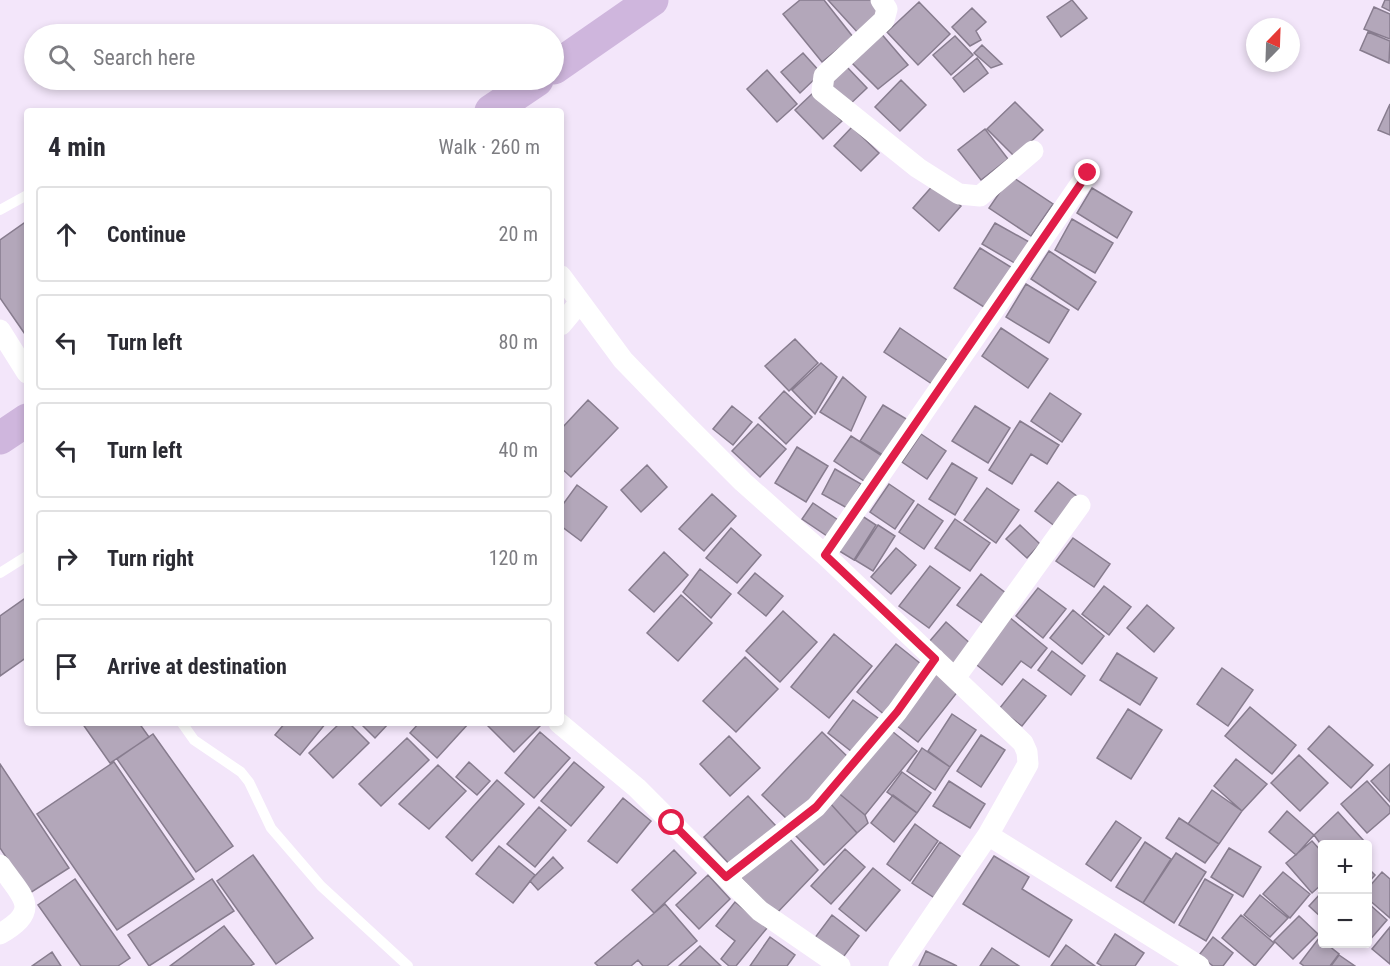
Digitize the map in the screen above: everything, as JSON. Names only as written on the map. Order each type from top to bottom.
[{"type":"main road","points":[[564,61],[652,0]]},
{"type":"main road","points":[[495,108],[522,90]]},
{"type":"main road","points":[[0,438],[24,422]]},
{"type":"street","points":[[881,0],[887,9],[884,20],[824,76],[822,91],[918,168],[959,194],[980,196],[1032,151]]},
{"type":"street","points":[[825,555],[1088,173]]},
{"type":"street","points":[[564,280],[624,360],[683,422],[743,482],[825,555],[1023,743],[1027,752],[1028,764],[988,835],[899,966]]},
{"type":"street","points":[[564,321],[580,302]]},
{"type":"street","points":[[0,330],[24,368]]},
{"type":"street","points":[[955,678],[1080,505]]},
{"type":"street","points":[[726,877],[816,807],[897,712],[935,659]]},
{"type":"street","points":[[563,726],[637,788],[760,911],[840,966]]},
{"type":"street","points":[[988,835],[1199,966]]},
{"type":"street","points":[[0,865],[25,900],[25,912],[20,922],[0,934]]},
{"type":"lane","points":[[0,210],[24,197]]},
{"type":"lane","points":[[0,573],[24,558]]},
{"type":"lane","points":[[184,726],[194,740],[241,772],[249,782],[272,828],[321,886],[408,966]]},
{"type":"building","points":[[800,0],[824,0],[853,37],[822,62],[783,14]]},
{"type":"building","points":[[828,0],[874,0],[884,11],[859,34]]},
{"type":"building","points":[[1072,0],[1087,18],[1061,37],[1047,17]]},
{"type":"building","points":[[1385,0],[1390,0],[1390,11],[1382,7]]},
{"type":"building","points":[[919,2],[950,34],[918,65],[887,32]]},
{"type":"building","points":[[1374,7],[1390,14],[1390,39],[1364,29]]},
{"type":"building","points":[[972,8],[986,22],[976,31],[981,40],[970,46],[952,27]]},
{"type":"building","points":[[879,31],[908,65],[878,89],[847,58]]},
{"type":"building","points":[[1368,32],[1390,41],[1389,63],[1360,50]]},
{"type":"building","points":[[955,36],[973,55],[951,75],[933,55]]},
{"type":"building","points":[[982,45],[1002,64],[991,68],[974,53]]},
{"type":"building","points":[[803,53],[821,73],[800,93],[781,72]]},
{"type":"building","points":[[977,58],[988,73],[964,92],[953,78]]},
{"type":"building","points":[[846,66],[867,88],[847,107],[826,85]]},
{"type":"building","points":[[767,70],[797,104],[777,122],[747,89]]},
{"type":"building","points":[[901,80],[926,105],[900,131],[875,107]]},
{"type":"building","points":[[814,92],[842,121],[823,139],[795,110]]},
{"type":"building","points":[[1015,102],[1043,130],[1015,157],[987,129]]},
{"type":"building","points":[[1390,104],[1390,135],[1378,130]]},
{"type":"building","points":[[852,127],[879,153],[861,171],[834,146]]},
{"type":"building","points":[[985,129],[1008,159],[981,180],[958,150]]},
{"type":"building","points":[[1011,176],[1053,204],[1031,236],[989,208]]},
{"type":"building","points":[[935,183],[961,206],[939,231],[913,208]]},
{"type":"building","points":[[1092,188],[1132,212],[1117,238],[1077,213]]},
{"type":"building","points":[[1072,219],[1113,243],[1095,273],[1055,250]]},
{"type":"building","points":[[24,223],[24,333],[0,298],[0,240]]},
{"type":"building","points":[[995,223],[1031,243],[1018,265],[982,244]]},
{"type":"building","points":[[980,248],[1014,269],[987,309],[954,288]]},
{"type":"building","points":[[1049,251],[1096,282],[1078,310],[1031,279]]},
{"type":"building","points":[[1026,284],[1069,310],[1049,343],[1006,317]]},
{"type":"building","points":[[900,328],[947,360],[932,384],[884,352]]},
{"type":"building","points":[[1001,328],[1048,359],[1028,388],[982,356]]},
{"type":"building","points":[[795,339],[818,363],[789,391],[765,366]]},
{"type":"building","points":[[821,363],[837,377],[815,414],[792,390]]},
{"type":"building","points":[[843,377],[866,397],[851,431],[820,412]]},
{"type":"building","points":[[784,391],[812,417],[786,444],[759,418]]},
{"type":"building","points":[[1050,393],[1081,414],[1062,442],[1031,421]]},
{"type":"building","points":[[588,400],[618,428],[571,477],[564,471],[564,426]]},
{"type":"building","points":[[883,405],[908,420],[886,457],[860,441]]},
{"type":"building","points":[[732,406],[752,422],[733,445],[713,429]]},
{"type":"building","points":[[975,406],[1010,428],[988,463],[952,441]]},
{"type":"building","points":[[1020,421],[1059,445],[1047,464],[1031,454],[1012,484],[989,470]]},
{"type":"building","points":[[758,424],[786,449],[760,477],[732,451]]},
{"type":"building","points":[[921,434],[946,451],[927,479],[902,462]]},
{"type":"building","points":[[851,436],[887,459],[870,485],[834,461]]},
{"type":"building","points":[[797,447],[828,466],[806,502],[775,483]]},
{"type":"building","points":[[952,463],[977,478],[955,515],[929,499]]},
{"type":"building","points":[[647,465],[667,487],[641,512],[621,490]]},
{"type":"building","points":[[835,469],[861,484],[847,508],[822,494]]},
{"type":"building","points":[[1058,482],[1078,497],[1056,527],[1035,511]]},
{"type":"building","points":[[889,484],[914,501],[895,529],[870,512]]},
{"type":"building","points":[[577,485],[607,507],[581,541],[564,528],[564,503]]},
{"type":"building","points":[[987,488],[1019,510],[996,543],[964,520]]},
{"type":"building","points":[[712,494],[736,516],[704,551],[679,529]]},
{"type":"building","points":[[813,503],[838,520],[827,536],[802,519]]},
{"type":"building","points":[[918,504],[943,521],[924,549],[899,532]]},
{"type":"building","points":[[859,514],[876,525],[854,560],[836,549]]},
{"type":"building","points":[[955,519],[990,543],[970,571],[935,548]]},
{"type":"building","points":[[878,525],[895,536],[873,571],[855,560]]},
{"type":"building","points":[[1020,525],[1040,544],[1027,558],[1006,539]]},
{"type":"building","points":[[731,528],[761,555],[737,583],[706,558]]},
{"type":"building","points":[[1073,538],[1110,564],[1094,587],[1056,561]]},
{"type":"building","points":[[896,548],[916,565],[891,594],[871,577]]},
{"type":"building","points":[[664,552],[688,575],[654,612],[629,590]]},
{"type":"building","points":[[930,566],[960,588],[929,628],[899,606]]},
{"type":"building","points":[[700,569],[731,594],[711,618],[683,592]]},
{"type":"building","points":[[755,573],[783,596],[766,616],[738,593]]},
{"type":"building","points":[[981,574],[1007,594],[984,624],[957,605]]},
{"type":"building","points":[[1104,586],[1131,607],[1109,635],[1082,614]]},
{"type":"building","points":[[1038,588],[1066,609],[1043,638],[1016,616]]},
{"type":"building","points":[[681,595],[712,623],[678,661],[647,633]]},
{"type":"building","points":[[24,599],[24,659],[0,676],[0,616]]},
{"type":"building","points":[[1147,605],[1174,628],[1154,652],[1127,628]]},
{"type":"building","points":[[1073,610],[1104,636],[1082,664],[1050,638]]},
{"type":"building","points":[[783,611],[817,642],[780,682],[746,651]]},
{"type":"building","points":[[1009,617],[1047,648],[1031,668],[1021,661],[1002,685],[973,662]]},
{"type":"building","points":[[946,622],[972,645],[954,665],[929,642]]},
{"type":"building","points":[[834,634],[872,666],[829,718],[791,687]]},
{"type":"building","points":[[896,644],[926,668],[886,716],[857,692]]},
{"type":"building","points":[[1052,651],[1085,676],[1071,695],[1038,670]]},
{"type":"building","points":[[1117,653],[1157,678],[1140,705],[1100,680]]},
{"type":"building","points":[[745,657],[778,689],[736,732],[703,701]]},
{"type":"building","points":[[1222,668],[1253,690],[1228,726],[1197,704]]},
{"type":"building","points":[[933,670],[959,690],[918,742],[892,722]]},
{"type":"building","points":[[1023,679],[1046,696],[1022,726],[999,709]]},
{"type":"building","points":[[853,700],[882,721],[856,755],[828,733]]},
{"type":"building","points":[[1250,707],[1296,745],[1272,774],[1225,736]]},
{"type":"building","points":[[1128,709],[1162,730],[1131,779],[1097,758]]},
{"type":"building","points":[[952,714],[976,730],[950,767],[928,751]]},
{"type":"building","points":[[84,726],[141,726],[149,737],[110,763]]},
{"type":"building","points":[[282,726],[324,726],[300,755],[275,735]]},
{"type":"building","points":[[337,726],[352,726],[369,743],[333,778],[309,753]]},
{"type":"building","points":[[363,726],[386,726],[375,738]]},
{"type":"building","points":[[416,726],[466,726],[437,758],[410,733]]},
{"type":"building","points":[[488,726],[540,726],[514,752]]},
{"type":"building","points":[[1329,726],[1373,765],[1351,788],[1308,749]]},
{"type":"building","points":[[888,728],[917,751],[865,815],[836,791]]},
{"type":"building","points":[[540,732],[570,758],[534,798],[505,773]]},
{"type":"building","points":[[822,732],[851,760],[790,822],[762,795]]},
{"type":"building","points":[[153,734],[233,846],[196,872],[117,759]]},
{"type":"building","points":[[981,735],[1005,750],[981,787],[957,771]]},
{"type":"building","points":[[729,736],[760,768],[730,796],[700,764]]},
{"type":"building","points":[[407,738],[429,760],[381,806],[359,784]]},
{"type":"building","points":[[922,748],[950,767],[935,790],[907,771]]},
{"type":"building","points":[[1299,755],[1328,783],[1300,811],[1271,783]]},
{"type":"building","points":[[1236,759],[1267,784],[1242,811],[1214,786]]},
{"type":"building","points":[[114,762],[194,879],[117,930],[37,814]]},
{"type":"building","points":[[469,762],[490,781],[477,795],[456,777]]},
{"type":"building","points":[[574,762],[604,787],[571,826],[541,801]]},
{"type":"building","points":[[0,764],[69,868],[30,893],[0,848]]},
{"type":"building","points":[[1390,764],[1390,802],[1371,781]]},
{"type":"building","points":[[438,765],[466,791],[429,829],[399,804]]},
{"type":"building","points":[[902,772],[931,793],[917,813],[887,792]]},
{"type":"building","points":[[497,780],[524,804],[472,861],[446,837]]},
{"type":"building","points":[[949,781],[985,804],[970,828],[933,806]]},
{"type":"building","points":[[1367,781],[1390,807],[1390,813],[1367,833],[1341,804]]},
{"type":"building","points":[[1212,790],[1242,811],[1219,844],[1188,824]]},
{"type":"building","points":[[836,791],[865,815],[868,823],[857,833],[829,802]]},
{"type":"building","points":[[893,795],[917,813],[894,842],[871,823]]},
{"type":"building","points":[[748,796],[776,826],[732,867],[704,837]]},
{"type":"building","points":[[623,798],[651,821],[617,863],[588,841]]},
{"type":"building","points":[[829,802],[857,833],[824,865],[795,835]]},
{"type":"building","points":[[539,807],[566,830],[535,867],[507,844]]},
{"type":"building","points":[[1287,811],[1314,835],[1296,855],[1269,832]]},
{"type":"building","points":[[1338,812],[1363,840],[1318,840],[1314,835]]},
{"type":"building","points":[[1179,818],[1219,844],[1205,863],[1166,838]]},
{"type":"building","points":[[1116,821],[1141,838],[1111,881],[1086,864]]},
{"type":"building","points":[[915,824],[938,841],[910,881],[887,864]]},
{"type":"building","points":[[787,836],[818,870],[776,914],[741,878]]},
{"type":"building","points":[[1312,841],[1318,848],[1318,888],[1312,893],[1286,863]]},
{"type":"building","points":[[940,842],[964,859],[936,899],[912,883]]},
{"type":"building","points":[[1145,842],[1171,859],[1143,903],[1116,887]]},
{"type":"building","points":[[499,846],[535,875],[513,903],[476,874]]},
{"type":"building","points":[[1229,848],[1261,867],[1243,897],[1211,877]]},
{"type":"building","points":[[845,849],[865,867],[831,904],[811,886]]},
{"type":"building","points":[[674,850],[696,873],[654,913],[632,890]]},
{"type":"building","points":[[1176,853],[1206,872],[1174,923],[1143,903]]},
{"type":"building","points":[[253,855],[313,938],[276,964],[217,881]]},
{"type":"building","points":[[994,856],[1029,877],[1022,889],[1072,920],[1049,957],[963,904]]},
{"type":"building","points":[[553,857],[563,868],[538,890],[530,881]]},
{"type":"building","points":[[873,868],[900,890],[866,931],[839,909]]},
{"type":"building","points":[[1283,872],[1310,894],[1290,918],[1263,894]]},
{"type":"building","points":[[1382,872],[1390,879],[1390,918],[1372,902],[1372,883]]},
{"type":"building","points":[[708,875],[730,899],[699,929],[676,905]]},
{"type":"building","points":[[75,879],[130,958],[118,966],[81,966],[38,905]]},
{"type":"building","points":[[212,879],[234,911],[149,966],[128,935]]},
{"type":"building","points":[[1205,879],[1233,895],[1206,941],[1179,925]]},
{"type":"building","points":[[1260,895],[1288,918],[1270,937],[1244,915]]},
{"type":"building","points":[[1318,896],[1318,914],[1309,906]]},
{"type":"building","points":[[735,902],[767,928],[736,966],[729,966],[721,959],[735,941],[716,926]]},
{"type":"building","points":[[665,904],[697,941],[667,966],[643,966],[638,960],[631,966],[598,966],[595,963]]},
{"type":"building","points":[[1372,907],[1387,920],[1372,937]]},
{"type":"building","points":[[832,915],[859,936],[841,960],[814,939]]},
{"type":"building","points":[[1241,915],[1274,943],[1255,966],[1222,938]]},
{"type":"building","points":[[1299,916],[1318,934],[1293,959],[1274,941]]},
{"type":"building","points":[[224,926],[254,964],[250,966],[170,966]]},
{"type":"building","points":[[1390,927],[1390,964],[1372,949]]},
{"type":"building","points":[[1115,934],[1144,953],[1135,966],[1102,966],[1097,963]]},
{"type":"building","points":[[770,937],[795,955],[787,966],[750,966]]},
{"type":"building","points":[[1213,937],[1233,953],[1223,966],[1213,966],[1199,955]]},
{"type":"building","points":[[1318,939],[1318,948],[1332,948],[1339,954],[1330,966],[1304,966],[1300,963]]},
{"type":"building","points":[[1066,945],[1095,966],[1051,966]]},
{"type":"building","points":[[700,946],[721,966],[679,966]]},
{"type":"building","points":[[992,948],[1019,966],[980,966]]},
{"type":"building","points":[[926,951],[957,966],[919,966]]},
{"type":"building","points":[[52,952],[61,966],[32,966]]},
{"type":"building","points":[[1339,955],[1355,966],[1331,966]]},
{"type":"route","points":[[672,823],[726,877],[816,807],[897,712],[935,659],[825,555],[1088,173]]}]
